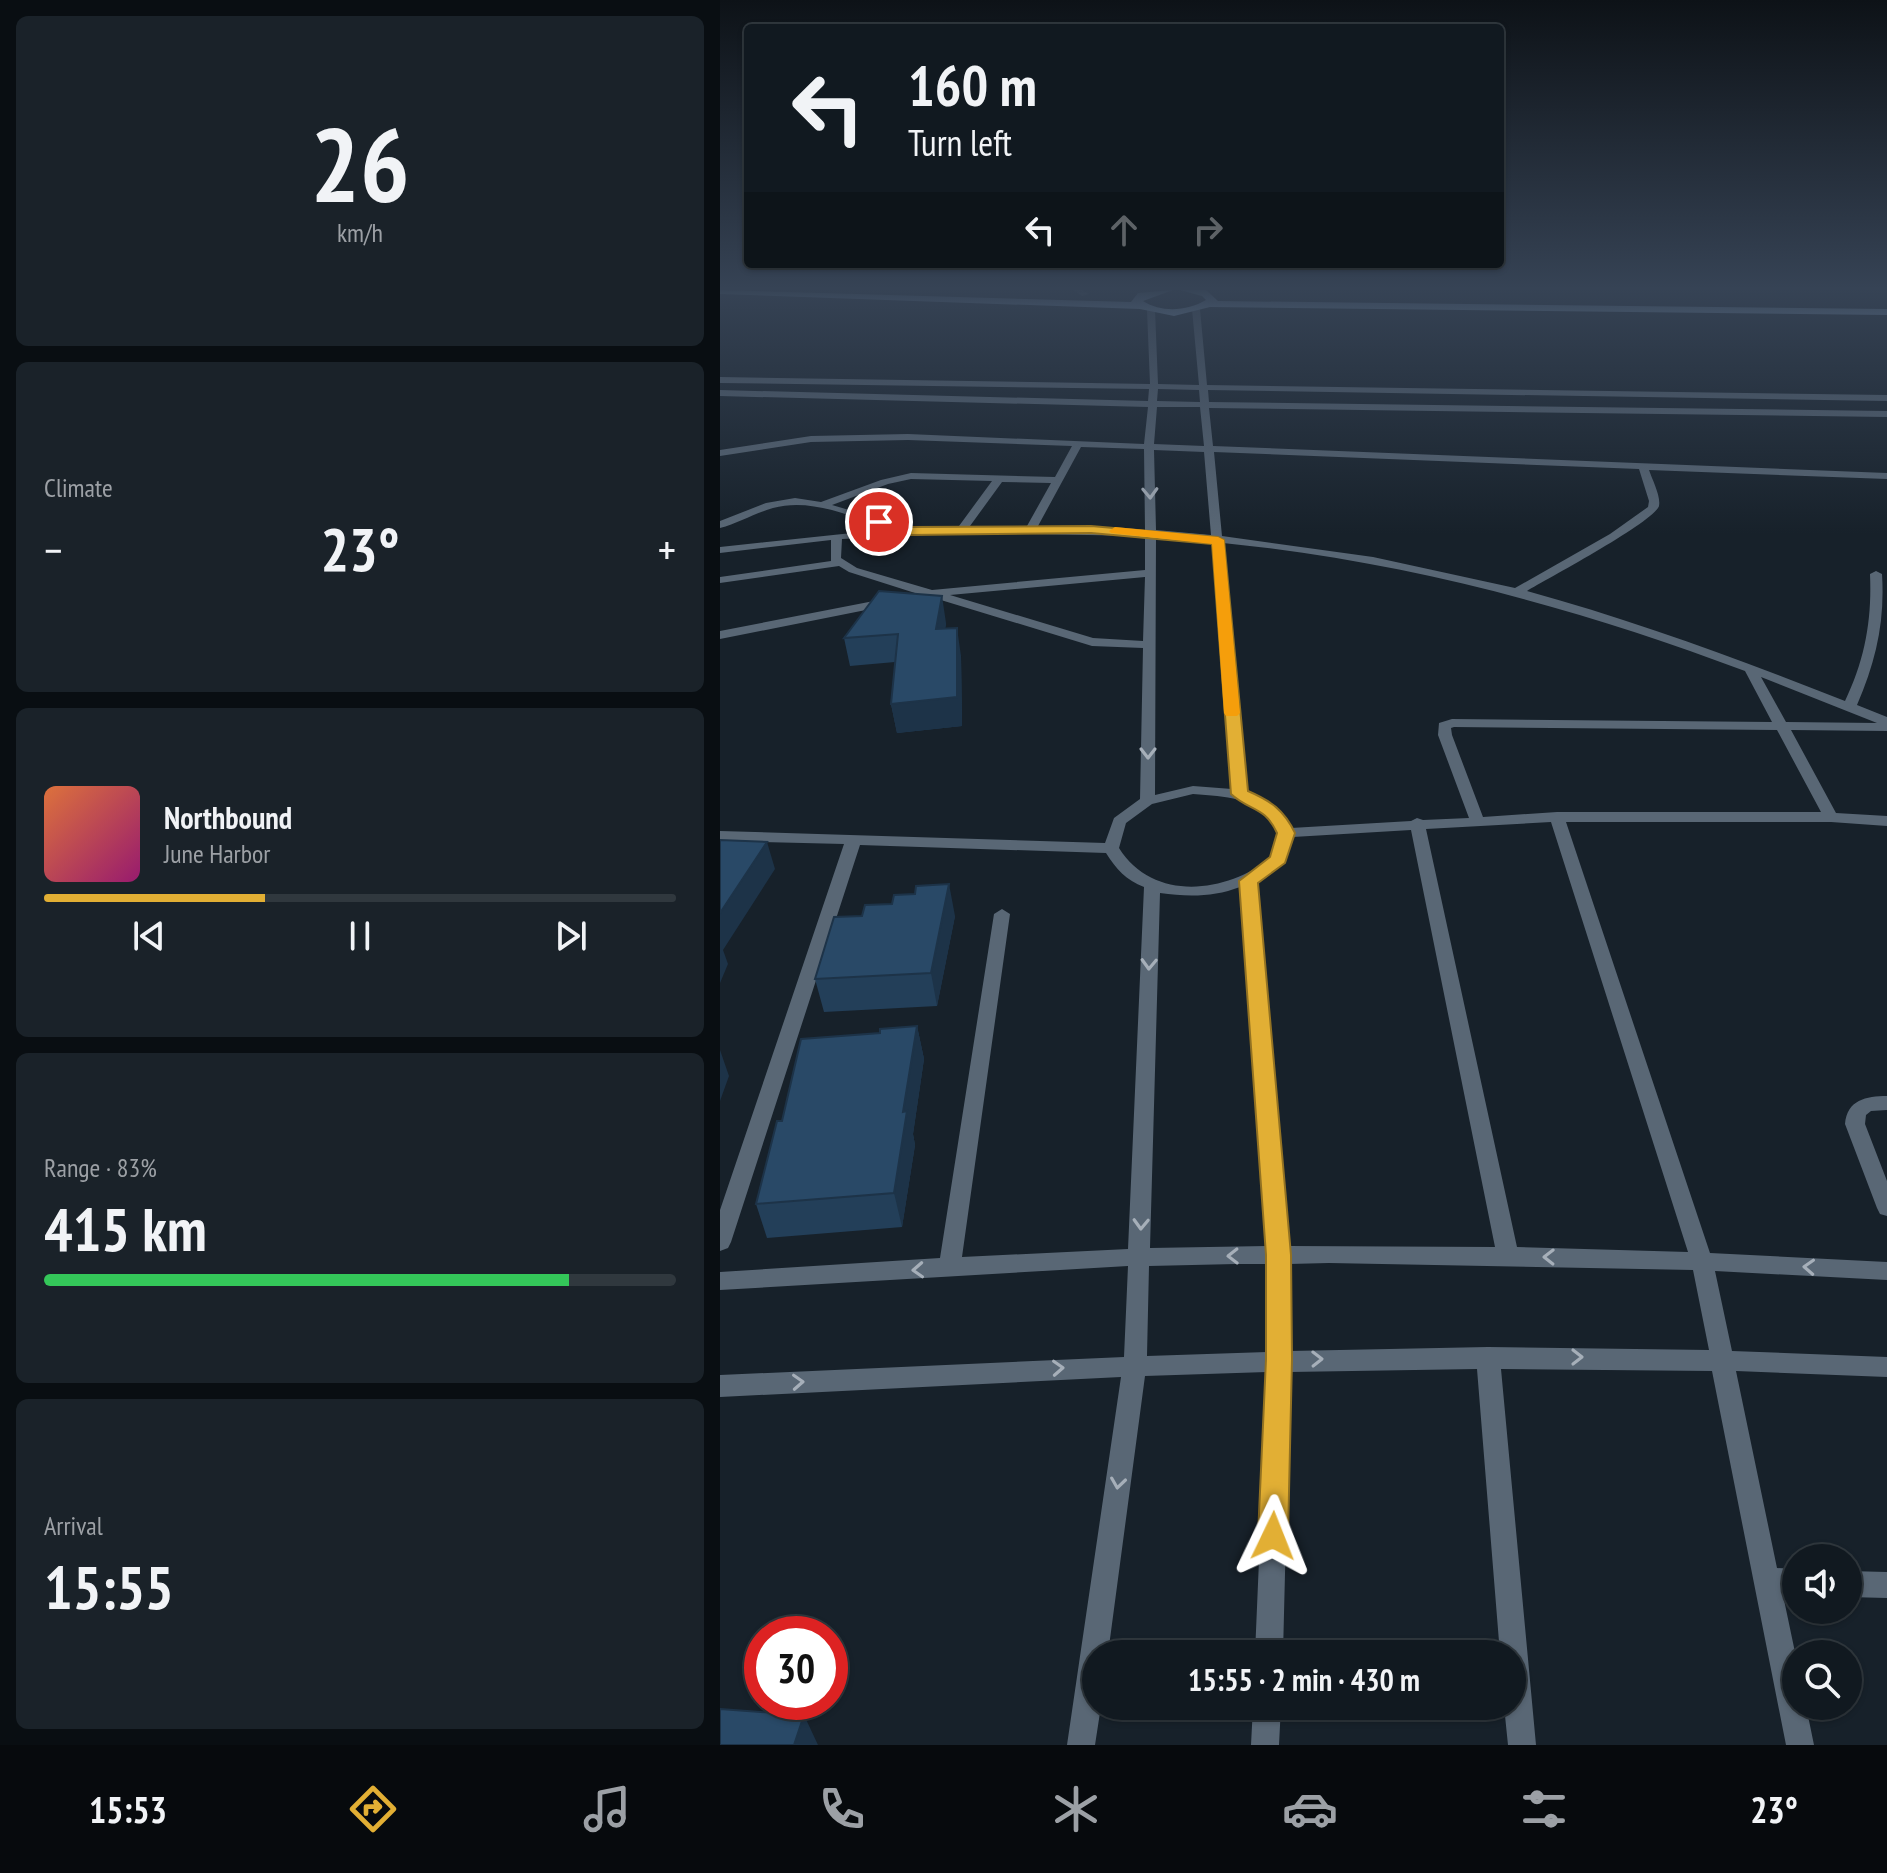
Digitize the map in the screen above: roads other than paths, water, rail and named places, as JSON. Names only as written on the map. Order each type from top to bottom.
[{"type":"street","points":[[1147,801],[1152,371]]},
{"type":"street","points":[[1203,371],[1240,794]]},
{"type":"street","points":[[720,380],[1887,398]]},
{"type":"street","points":[[720,393],[1151,404],[1887,414]]},
{"type":"street","points":[[720,453],[798,441],[866,437],[1887,476]]},
{"type":"street","points":[[1031,529],[1078,444]]},
{"type":"street","points":[[1517,592],[1614,536],[1653,508],[1654,501],[1644,468]]},
{"type":"street","points":[[822,505],[899,478],[1058,480]]},
{"type":"street","points":[[962,530],[999,478]]},
{"type":"street","points":[[720,525],[783,500],[797,499],[908,531]]},
{"type":"street","points":[[720,550],[908,531],[1031,529],[1218,540],[1368,560],[1517,592],[1749,667],[1887,724]]},
{"type":"street","points":[[837,536],[835,559],[839,563]]},
{"type":"street","points":[[720,580],[839,563],[926,594],[1092,642],[1149,645]]},
{"type":"street","points":[[720,635],[926,594],[1151,573]]},
{"type":"street","points":[[1849,707],[1883,615],[1876,574]]},
{"type":"street","points":[[1749,667],[1831,817]]},
{"type":"street","points":[[1477,820],[1445,735],[1444,726],[1452,723],[1887,724]]},
{"type":"street","points":[[1193,790],[1240,794],[1270,810],[1278,817],[1286,833],[1279,860],[1248,881],[1201,892],[1152,886],[1131,876],[1117,863],[1111,848],[1119,821],[1147,801],[1193,790]]},
{"type":"street","points":[[1286,833],[1557,817],[1831,817],[1887,821]]},
{"type":"street","points":[[1557,817],[1702,1261],[1800,1745]]},
{"type":"street","points":[[1417,823],[1508,1256]]},
{"type":"street","points":[[720,836],[1111,848]]},
{"type":"street","points":[[720,1242],[853,842]]},
{"type":"street","points":[[1248,881],[1278,1255],[1279,1359],[1269,1640]]},
{"type":"street","points":[[1081,1745],[1135,1364],[1152,886]]},
{"type":"street","points":[[949,1268],[1002,914]]},
{"type":"street","points":[[1887,1103],[1859,1107],[1855,1124],[1887,1208]]},
{"type":"street","points":[[720,1281],[1140,1257],[1278,1255],[1702,1261],[1887,1271]]},
{"type":"street","points":[[1488,1357],[1522,1745]]},
{"type":"street","points":[[720,1386],[1279,1359],[1722,1358],[1887,1367]]},
{"type":"street","points":[[1767,1581],[1782,1582]]},
{"type":"street","points":[[1862,1584],[1887,1585]]},
{"type":"street","points":[[1265,1745],[1266,1720]]}]
